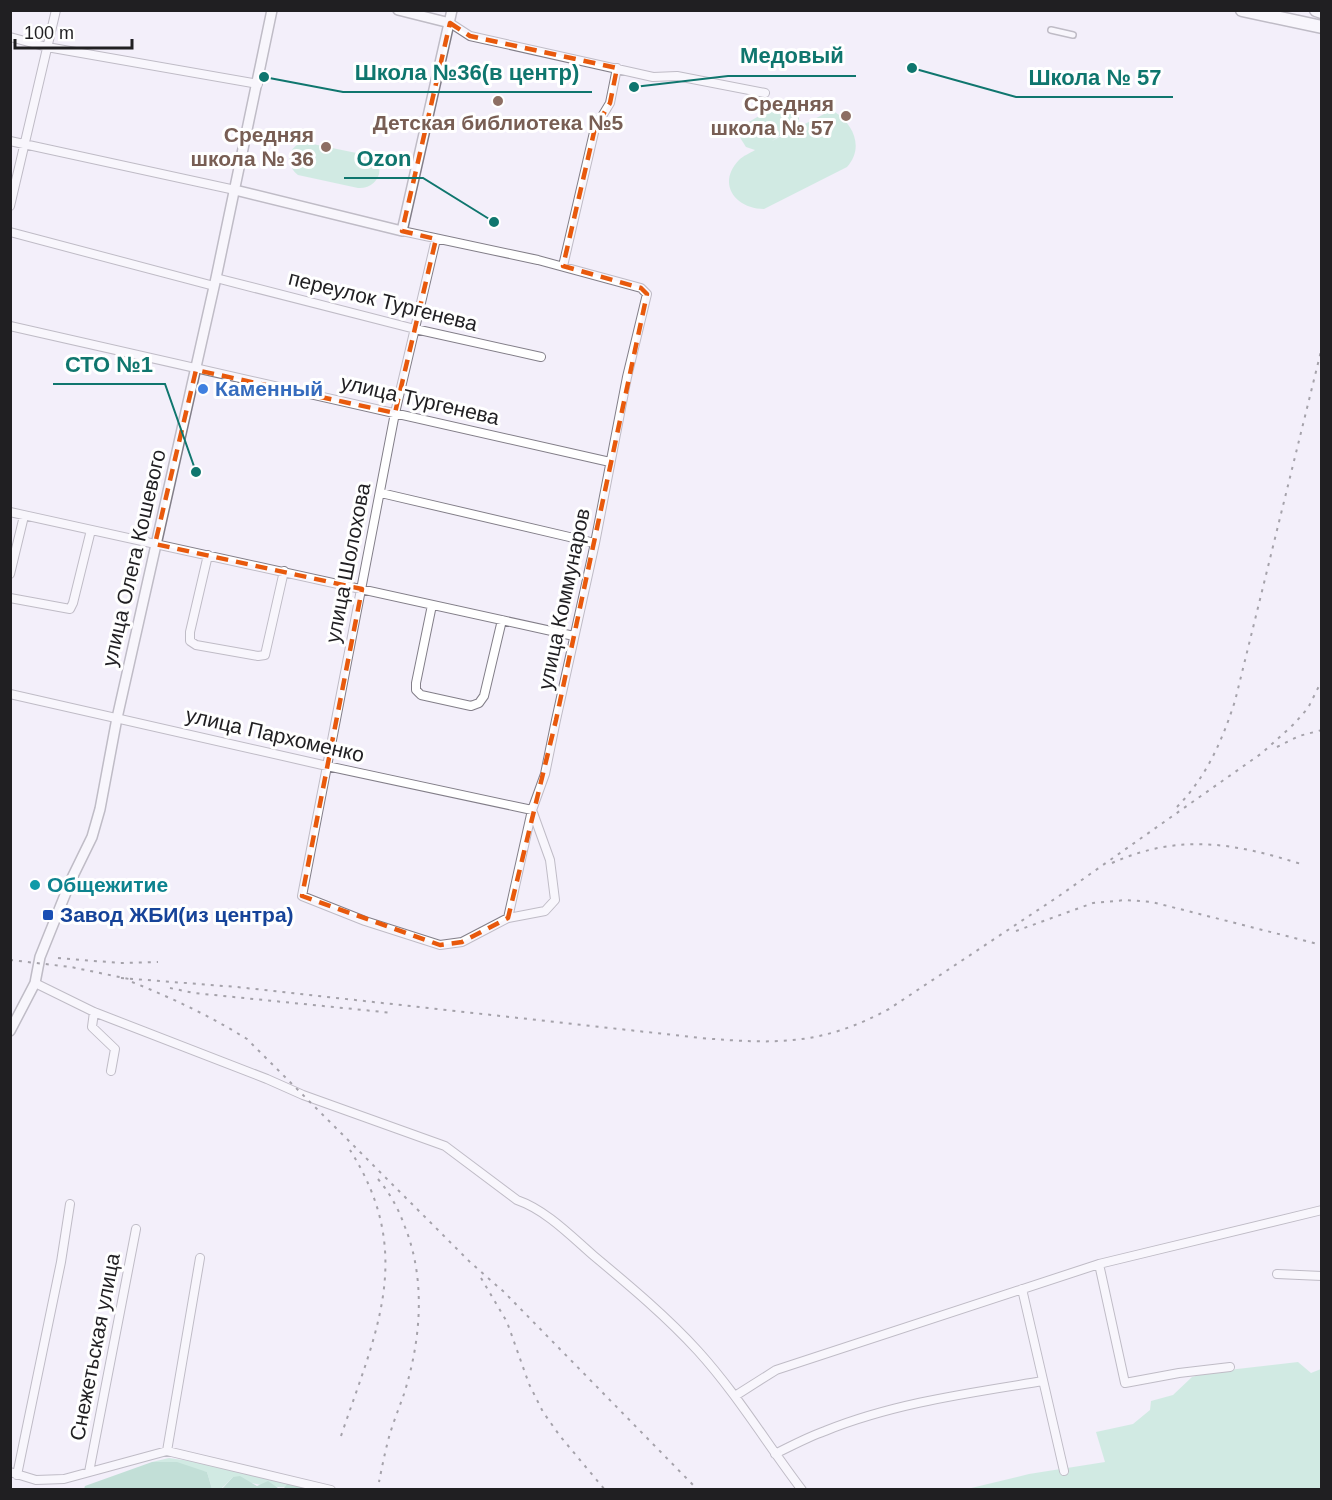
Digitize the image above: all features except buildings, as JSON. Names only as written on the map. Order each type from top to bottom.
[{"type":"main road","points":[[1242,10],[1322,27]]},
{"type":"main road","points":[[1316,10],[1322,12]]},
{"type":"street","points":[[10,206],[56,10]]},
{"type":"street","name":"улица Олега Кошевого","points":[[10,1030],[35,983],[40,957],[71,880],[92,837],[100,809],[117,718],[196,370],[272,10]]},
{"type":"street","points":[[398,10],[450,23],[470,36],[653,77],[677,76],[765,93]]},
{"type":"street","points":[[402,231],[452,10]]},
{"type":"street","points":[[1051,30],[1073,35]]},
{"type":"street","points":[[10,37],[47,47],[258,84]]},
{"type":"street","points":[[10,141],[235,190],[436,239],[563,266],[595,128],[610,103],[617,68]]},
{"type":"street","name":"переулок Тургенева","points":[[10,232],[541,357]]},
{"type":"street","name":"улица Шолохова","points":[[436,239],[395,413],[302,896],[365,921],[440,945],[462,942],[508,918]]},
{"type":"street","name":"улица Коммунаров","points":[[508,918],[532,810],[544,774],[595,543],[627,377],[647,294],[641,288],[563,266]]},
{"type":"street","name":"улица Тургенева","points":[[10,326],[610,462]]},
{"type":"street","points":[[381,493],[595,543]]},
{"type":"street","points":[[10,512],[574,636]]},
{"type":"street","points":[[10,574],[24,516]]},
{"type":"street","points":[[10,598],[70,609],[91,530]]},
{"type":"street","points":[[208,555],[190,632],[190,641],[196,645],[258,656],[265,655],[284,572]]},
{"type":"street","points":[[432,605],[416,690],[421,695],[471,706],[479,704],[484,696],[502,620]]},
{"type":"street","name":"улица Пархоменко","points":[[10,694],[532,810]]},
{"type":"street","points":[[508,918],[545,911],[555,900],[550,860],[532,810]]},
{"type":"street","points":[[35,983],[94,1012],[303,1095],[445,1146],[517,1200],[530,1204],[570,1235],[605,1264],[698,1351],[735,1396],[802,1490]]},
{"type":"street","points":[[94,1012],[92,1027],[115,1049],[111,1071]]},
{"type":"street","points":[[14,1473],[25,1445],[70,1204]]},
{"type":"street","points":[[735,1396],[776,1370],[1099,1263],[1322,1210]]},
{"type":"street","name":"Снежетьская улица","points":[[89,1472],[136,1229]]},
{"type":"street","points":[[166,1451],[200,1258]]},
{"type":"street","points":[[1099,1263],[1125,1383],[1230,1367]]},
{"type":"street","points":[[1277,1274],[1322,1276]]},
{"type":"street","points":[[1022,1289],[1064,1470]]},
{"type":"street","points":[[775,1454],[824,1431],[879,1413],[957,1395],[1043,1381]]},
{"type":"street","name":"Снежетьская улица","points":[[14,1473],[36,1480],[64,1479],[166,1451],[331,1490]]},
{"type":"highlighted area","points":[[450,23],[470,36],[617,68],[610,103],[595,128],[563,266],[641,288],[647,294],[556,720],[508,918],[462,942],[440,945],[302,896],[362,589],[155,544],[196,370],[395,413],[436,239],[402,231]]},
{"type":"green space","points":[[781,103],[795,108],[799,123],[772,141],[826,113],[835,112],[852,130],[856,145],[855,152],[847,167],[764,209],[754,208],[738,200],[732,194],[729,186],[732,169],[741,159],[755,150],[746,147],[739,132],[742,126]]},
{"type":"green space","points":[[303,142],[371,156],[379,166],[378,177],[370,185],[358,188],[298,175],[291,166],[290,157],[294,148]]},
{"type":"green space","points":[[1298,1362],[1311,1373],[1321,1369],[1321,1489],[963,1490],[1029,1474],[1105,1462],[1096,1432],[1133,1424],[1150,1410],[1151,1401],[1173,1395],[1192,1377],[1211,1372]]},
{"type":"green space","points":[[169,1458],[266,1472],[331,1489],[266,1486],[233,1477],[221,1489],[212,1489],[207,1472],[152,1462]]},
{"type":"green space","points":[[152,1462],[177,1462],[207,1472],[212,1489],[84,1489],[85,1486]]},
{"type":"green space","points":[[240,1476],[257,1486],[268,1481],[278,1488],[284,1488],[289,1482],[304,1489],[221,1490],[233,1477]]},
{"type":"railway","points":[[1177,807],[1205,770],[1225,730],[1235,701],[1322,347]]},
{"type":"railway","points":[[121,978],[237,987],[701,1038],[775,1041],[819,1036],[841,1030],[889,1009],[1059,896],[1262,753],[1308,708],[1322,680]]},
{"type":"railway","points":[[1277,747],[1299,736],[1322,730]]},
{"type":"railway","points":[[1112,863],[1160,848],[1206,844],[1253,851],[1301,864]]},
{"type":"railway","points":[[1016,931],[1093,903],[1126,900],[1152,902],[1322,945]]},
{"type":"railway","points":[[58,958],[120,963],[158,962]]},
{"type":"railway","points":[[10,960],[71,967],[129,979]]},
{"type":"railway","points":[[132,982],[191,1008],[247,1039],[471,1263],[504,1292],[698,1490]]},
{"type":"railway","points":[[170,988],[194,993],[393,1013]]},
{"type":"railway","points":[[341,1436],[377,1327],[383,1293],[385,1259],[381,1224],[370,1188],[350,1150]]},
{"type":"railway","points":[[378,1179],[397,1208],[412,1247],[419,1310],[410,1373],[389,1437],[379,1482]]},
{"type":"railway","points":[[481,1278],[507,1322],[529,1384],[543,1412],[605,1490]]},
{"type":"place","name":"Школа № 57","points":[[912,68]]},
{"type":"place","name":"Школа №36(в центр)","points":[[264,77]]},
{"type":"place","name":"Медовый","points":[[634,87]]},
{"type":"place","name":"Детская библиотека №5","points":[[498,101]]},
{"type":"place","name":"Средняя школа № 57","points":[[846,116]]},
{"type":"place","name":"Средняя школа № 36","points":[[326,147]]},
{"type":"place","name":"Ozon","points":[[494,222]]},
{"type":"place","name":"Каменный","points":[[203,389]]},
{"type":"place","name":"СТО №1","points":[[196,472]]},
{"type":"place","name":"Общежитие","points":[[35,885]]},
{"type":"place","name":"Завод ЖБИ(из центра)","points":[[48,915]]}]
